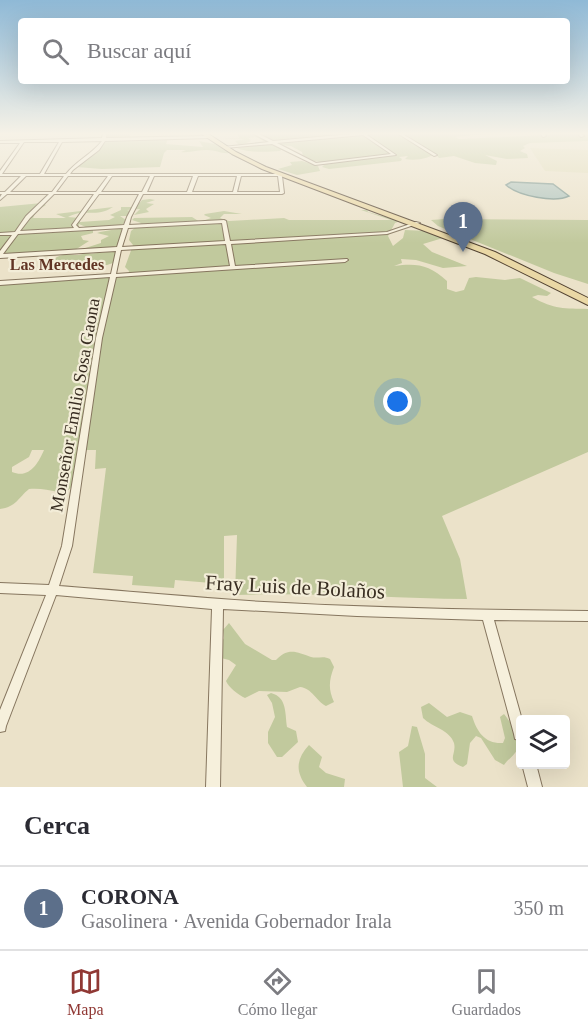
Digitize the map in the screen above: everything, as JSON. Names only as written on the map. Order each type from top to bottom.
[{"type":"main road","points":[[270,170],[456,237],[588,302]]},
{"type":"street","points":[[42,175],[45,170]]},
{"type":"street","points":[[0,256],[28,217],[53,193],[72,170]]},
{"type":"street","points":[[0,174],[282,175],[282,193],[3,193]]},
{"type":"street","points":[[0,199],[3,193],[25,175]]},
{"type":"street","points":[[77,229],[74,225],[111,175]]},
{"type":"street","name":"Monseñor Emilio Sosa Gaona","points":[[0,726],[53,589],[67,546],[99,338],[119,249],[129,217],[153,175]]},
{"type":"street","points":[[189,193],[196,175]]},
{"type":"street","points":[[235,193],[239,175]]},
{"type":"street","points":[[0,234],[224,221],[233,267]]},
{"type":"street","points":[[0,256],[387,233],[416,223]]},
{"type":"street","points":[[0,283],[345,260]]},
{"type":"street","name":"Fray Luis de Bolaños","points":[[0,588],[53,589],[218,604],[487,615],[588,616]]},
{"type":"street","points":[[213,787],[218,604]]},
{"type":"street","points":[[487,615],[516,720]]},
{"type":"street","points":[[530,769],[536,787]]},
{"type":"shaded area","points":[[588,170],[588,173],[545,171]]},
{"type":"green space","points":[[280,170],[320,171],[297,175]]},
{"type":"green space","points":[[142,200],[155,200],[146,203],[154,204],[146,209],[149,212],[134,215],[140,209],[127,210],[134,212],[131,216],[120,216],[126,220],[122,226],[88,228],[79,224],[78,231],[93,230],[93,233],[81,236],[83,240],[89,241],[75,250],[0,254],[0,207],[42,203],[46,205],[36,211],[33,218],[66,218],[56,214],[113,207],[101,212],[79,213],[68,217],[80,218],[80,222],[109,220],[115,217],[110,215],[121,210],[121,207],[136,207]]},
{"type":"green space","points":[[361,210],[400,221],[395,223],[388,236],[393,246],[403,238],[405,230],[428,231],[443,238],[423,244],[432,252],[467,266],[443,268],[416,260],[401,259],[402,263],[394,266],[417,265],[429,268],[447,281],[447,289],[456,292],[464,290],[469,278],[505,280],[520,278],[551,293],[547,296],[532,297],[540,301],[560,308],[588,309],[588,452],[442,516],[460,559],[467,599],[235,595],[237,535],[224,536],[224,584],[175,580],[174,588],[132,585],[133,576],[93,573],[106,468],[95,469],[96,450],[78,450],[76,477],[70,489],[58,492],[29,489],[13,504],[0,509],[0,284],[128,276],[129,271],[125,267],[133,245],[129,240],[131,231],[141,223],[132,220],[134,218],[192,217],[200,222],[211,218],[205,214],[224,211],[242,214],[224,214],[220,218],[229,221],[284,218],[289,220],[391,220]],"holes":[[[32,450],[44,450],[36,465],[28,472],[18,474],[12,472],[12,467],[29,457]]]},
{"type":"green space","points":[[431,220],[588,220],[588,284],[554,273],[438,226]]},
{"type":"green space","points":[[123,228],[125,234],[119,249],[99,250],[88,254],[117,251],[119,261],[107,265],[78,264],[50,268],[52,262],[59,256],[83,255],[75,253],[101,243],[101,240],[109,236],[97,233]]},
{"type":"green space","points":[[229,623],[245,644],[272,660],[289,652],[330,659],[334,667],[330,684],[334,702],[326,706],[308,690],[300,687],[287,692],[259,691],[245,698],[237,693],[226,681],[236,665],[221,658],[218,650],[224,638],[223,630]]},
{"type":"green space","points":[[271,693],[283,702],[287,727],[296,731],[298,742],[282,757],[277,757],[268,743],[268,732],[275,717],[272,703],[267,695]]},
{"type":"green space","points":[[429,703],[447,717],[460,712],[472,716],[483,736],[497,743],[503,743],[505,738],[500,717],[504,714],[516,734],[516,751],[504,765],[495,760],[481,738],[476,736],[470,743],[467,764],[463,767],[454,762],[455,747],[452,739],[423,718],[421,707]]},
{"type":"green space","points":[[412,726],[417,727],[425,754],[425,778],[437,787],[403,787],[399,752],[408,746]]},
{"type":"green space","points":[[309,745],[322,757],[319,767],[326,773],[345,779],[344,787],[307,787],[300,776],[299,760]]},
{"type":"water","points":[[511,182],[553,184],[569,196],[555,199],[528,195],[506,185]]},
{"type":"place","name":"CORONA","points":[[463,252]]},
{"type":"district","name":"Las Mercedes","points":[[57,264]]}]
